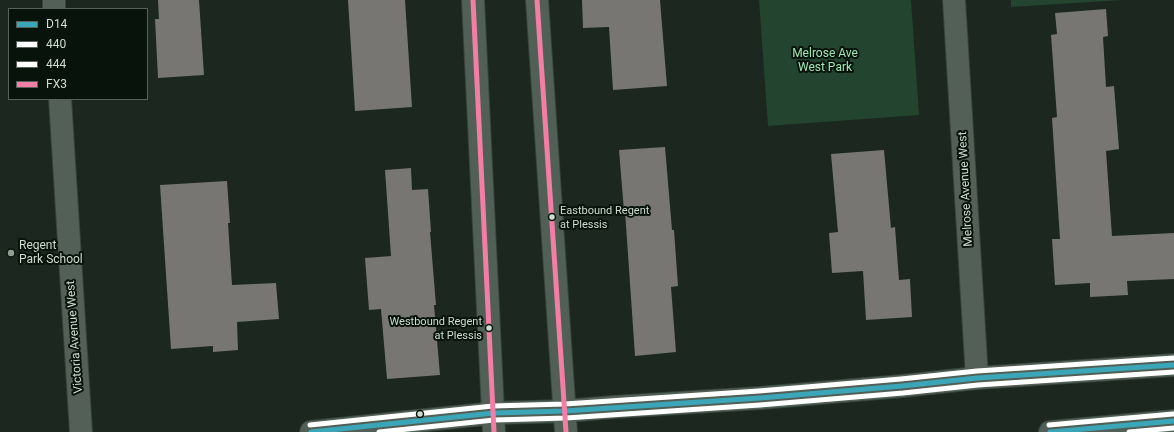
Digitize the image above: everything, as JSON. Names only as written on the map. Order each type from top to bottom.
[{"type":"main road","points":[[473,0],[494,423]]},
{"type":"main road","points":[[537,0],[565,422]]},
{"type":"main road","points":[[311,432],[494,423],[565,422],[614,406],[776,396],[902,386],[977,378],[1174,365]]},
{"type":"main road","points":[[1050,432],[1174,421]]},
{"type":"street","name":"Melrose Avenue West","points":[[954,0],[977,378]]},
{"type":"street","name":"Victoria Avenue West","points":[[60,100],[81,432]]},
{"type":"green space","name":"Melrose Ave West Park","points":[[759,0],[911,0],[919,115],[768,126]]},
{"type":"green space","points":[[1011,0],[1123,0],[1011,7]]},
{"type":"building","points":[[158,0],[199,0],[204,75],[158,78],[155,19],[159,19]]},
{"type":"building","points":[[348,0],[405,0],[412,107],[355,111]]},
{"type":"building","points":[[582,0],[660,0],[667,86],[613,90],[609,27],[583,28]]},
{"type":"building","points":[[1106,9],[1108,36],[1103,37],[1106,87],[1114,86],[1119,149],[1106,151],[1112,236],[1174,233],[1174,279],[1127,281],[1128,295],[1090,297],[1090,283],[1055,285],[1052,239],[1060,239],[1052,118],[1057,117],[1051,35],[1057,34],[1055,13]]},
{"type":"building","points":[[665,147],[672,230],[674,230],[678,286],[671,287],[676,352],[635,356],[625,211],[619,150]]},
{"type":"building","points":[[884,150],[891,228],[895,227],[899,280],[910,279],[912,317],[866,320],[863,271],[832,273],[829,233],[838,232],[831,154]]},
{"type":"building","points":[[411,168],[412,190],[428,189],[436,305],[434,305],[440,375],[387,379],[381,309],[369,310],[365,258],[391,256],[385,170]]},
{"type":"building","points":[[227,181],[232,285],[276,283],[279,319],[237,322],[238,350],[213,352],[213,346],[171,349],[160,185]]},
{"type":"transit line","name":"FX3","points":[[473,0],[494,432]]},
{"type":"transit line","name":"FX3","points":[[537,0],[566,432]]},
{"type":"transit line","name":"444","points":[[310,425],[493,406],[565,404],[759,391],[977,371],[1174,358]]},
{"type":"transit line","name":"D14","points":[[311,432],[494,413],[565,411],[760,398],[977,378],[1174,365]]},
{"type":"transit line","name":"440","points":[[379,432],[494,420],[566,418],[760,405],[978,385],[1174,372]]},
{"type":"transit line","name":"444","points":[[1049,425],[1173,414]]},
{"type":"transit line","name":"D14","points":[[1050,432],[1174,421]]},
{"type":"transit line","name":"440","points":[[1129,432],[1174,428]]},
{"type":"place","name":"Eastbound Regent at Plessis","points":[[552,217]]},
{"type":"place","name":"Regent Park School","points":[[11,253]]},
{"type":"place","name":"Westbound Regent at Plessis","points":[[489,328]]}]
